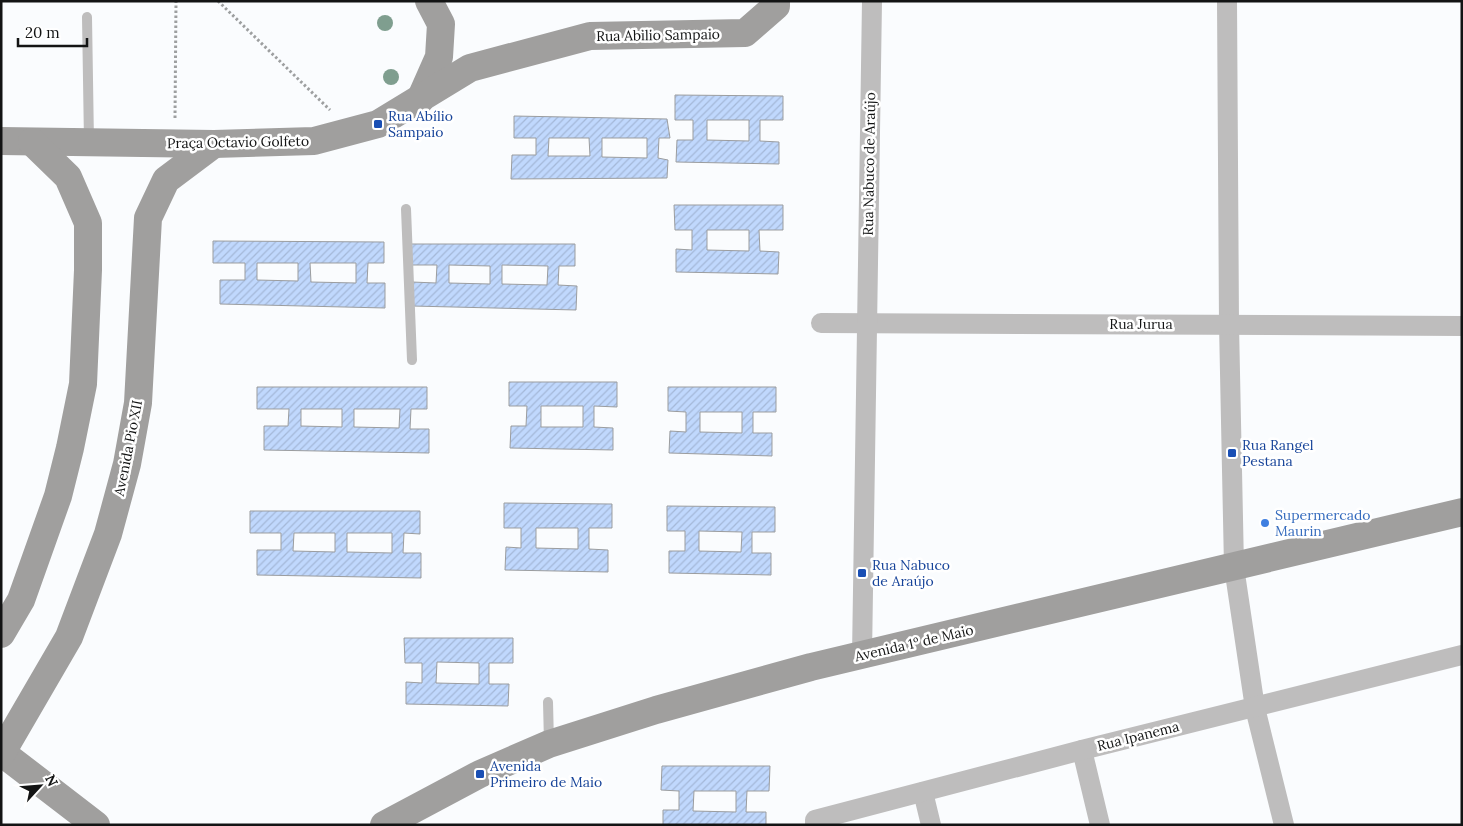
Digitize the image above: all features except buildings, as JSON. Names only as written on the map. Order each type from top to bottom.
[{"type":"main road","points":[[420,100],[439,57],[441,24],[428,1]]},
{"type":"main road","name":"Rua Abilio Sampaio","points":[[420,100],[470,68],[590,36],[745,32],[776,6],[776,1]]},
{"type":"main road","name":"Praça Octavio Golfeto","points":[[1,140],[214,144],[314,141],[378,124],[420,100]]},
{"type":"main road","points":[[1,634],[21,600],[58,496],[83,384],[88,223],[68,177],[32,142]]},
{"type":"main road","name":"Avenida Pio XII","points":[[2,753],[69,637],[108,534],[127,464],[138,403],[148,218],[166,180],[214,144]]},
{"type":"main road","name":"Avenida 1º de Maio","points":[[384,825],[480,774],[549,744],[719,692],[812,667],[1462,512]]},
{"type":"main road","points":[[2,753],[96,825]]},
{"type":"street","name":"Rua Nabuco de Araújo","points":[[862,656],[872,1]]},
{"type":"street","points":[[1227,1],[1229,324],[1234,567],[1255,708],[1284,825]]},
{"type":"street","name":"Rua Jurua","points":[[821,323],[1462,326]]},
{"type":"street","name":"Rua Ipanema","points":[[815,822],[1082,750],[1462,655]]},
{"type":"street","points":[[1082,750],[1100,825]]},
{"type":"street","points":[[923,792],[931,825]]},
{"type":"lane","points":[[87,17],[89,143]]},
{"type":"lane","points":[[406,209],[412,360]]},
{"type":"lane","points":[[548,702],[549,744]]},
{"type":"path","points":[[175,143],[176,1]]},
{"type":"path","points":[[218,1],[352,132]]},
{"type":"place","name":"Rua Abílio Sampaio","points":[[378,124]]},
{"type":"place","name":"Rua Rangel Pestana","points":[[1232,453]]},
{"type":"place","name":"Supermercado Maurin","points":[[1265,523]]},
{"type":"place","name":"Rua Nabuco de Araújo","points":[[862,573]]},
{"type":"place","name":"Avenida Primeiro de Maio","points":[[480,774]]}]
